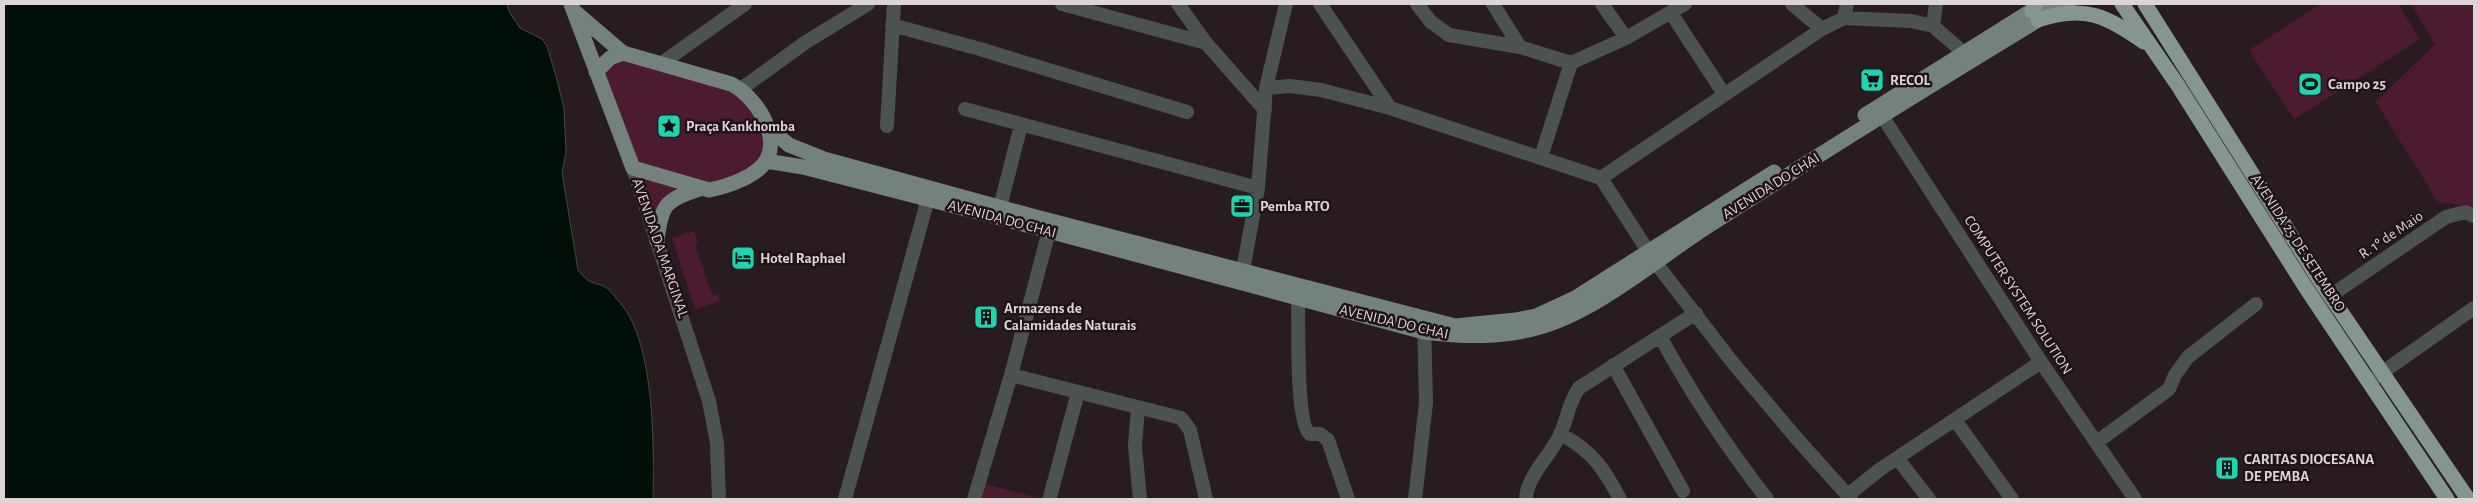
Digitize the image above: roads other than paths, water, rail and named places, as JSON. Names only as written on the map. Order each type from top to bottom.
[{"type":"highway","name":"AVENIDA 25 DE SETEMBRO","points":[[2122,4],[2177,84],[2306,288],[2447,499]]},
{"type":"highway","name":"AVENIDA 25 DE SETEMBRO","points":[[2145,4],[2318,278],[2468,499]]},
{"type":"highway","points":[[2037,9],[2088,13],[2118,26],[2150,46]]},
{"type":"highway","points":[[2306,288],[2318,278]]},
{"type":"highway","points":[[2432,478],[2446,468]]},
{"type":"main road","name":"AVENIDA DO CHAI","points":[[1879,112],[1963,52],[2037,9],[2068,4]]},
{"type":"main road","points":[[572,8],[623,53],[662,63],[742,89]]},
{"type":"main road","name":"AVENIDA DA MARGINAL","points":[[572,8],[633,168]]},
{"type":"main road","name":"AVENIDA DO CHAI","points":[[742,89],[753,102],[766,126],[770,146],[766,161],[803,167],[1298,297],[1424,326],[1474,326],[1536,316],[1575,298],[1652,256],[2037,9]]},
{"type":"main road","points":[[596,72],[610,58],[623,53]]},
{"type":"main road","name":"AVENIDA DO CHAI","points":[[766,126],[789,145],[805,153],[1000,207],[1243,270],[1424,326]]},
{"type":"main road","points":[[657,241],[659,223],[666,205],[677,196],[699,189],[720,188],[755,172],[766,161]]},
{"type":"main road","points":[[633,168],[699,189]]},
{"type":"street","points":[[662,63],[745,4]]},
{"type":"street","points":[[742,89],[806,42],[868,4]]},
{"type":"street","points":[[887,126],[894,4]]},
{"type":"street","points":[[1062,4],[1206,43]]},
{"type":"street","points":[[1178,4],[1206,43],[1265,110]]},
{"type":"street","points":[[1243,270],[1258,188],[1266,88],[1286,4]]},
{"type":"street","points":[[1320,4],[1390,108]]},
{"type":"street","points":[[1417,4],[1431,22],[1449,36],[1520,47],[1571,63],[1626,38],[1685,4]]},
{"type":"street","points":[[1493,4],[1520,47]]},
{"type":"street","points":[[1602,4],[1626,38]]},
{"type":"street","points":[[1792,4],[1822,29]]},
{"type":"street","points":[[1844,18],[1847,4]]},
{"type":"street","points":[[1932,26],[1936,4]]},
{"type":"street","points":[[1671,13],[1724,94]]},
{"type":"street","points":[[1601,178],[1822,29],[1844,18],[1911,21],[1932,26],[1963,52]]},
{"type":"street","points":[[892,25],[980,49],[1187,112]]},
{"type":"street","points":[[1541,157],[1571,63]]},
{"type":"street","points":[[1266,88],[1290,86],[1321,90],[1390,108],[1601,178],[1652,256],[1751,384],[1798,440],[1850,497],[1897,458],[2041,362]]},
{"type":"street","points":[[965,109],[1258,188]]},
{"type":"street","name":"COMPUTER SYSTEM SOLUTION","points":[[1879,112],[2041,362],[2136,499]]},
{"type":"street","points":[[1000,207],[1021,125]]},
{"type":"street","name":"AVENIDA DA MARGINAL","points":[[633,168],[709,401],[717,443],[719,499]]},
{"type":"street","points":[[845,499],[928,199]]},
{"type":"street","name":"R. 1º de Maio","points":[[2330,296],[2446,217],[2465,212],[2474,216]]},
{"type":"street","points":[[974,499],[1011,375],[1049,231]]},
{"type":"street","points":[[1298,297],[1300,396],[1304,425],[1310,434],[1320,434],[1328,440],[1348,499]]},
{"type":"street","points":[[2097,442],[2169,390],[2175,375],[2188,357],[2256,304]]},
{"type":"street","points":[[2368,382],[2474,308]]},
{"type":"street","points":[[1526,499],[1530,485],[1560,434],[1574,396],[1579,388],[1696,312]]},
{"type":"street","points":[[1416,499],[1426,403],[1424,326]]},
{"type":"street","points":[[1660,336],[1710,421],[1767,499]]},
{"type":"street","points":[[1613,365],[1683,491]]},
{"type":"street","points":[[1011,375],[1181,418],[1188,426],[1206,499]]},
{"type":"street","points":[[1050,497],[1078,392]]},
{"type":"street","points":[[1138,407],[1135,446],[1140,499]]},
{"type":"street","points":[[1955,420],[2012,499]]},
{"type":"street","points":[[1560,434],[1584,448],[1598,462],[1620,499]]},
{"type":"street","points":[[1897,458],[1929,499]]},
{"type":"place","name":"RECOL","points":[[1872,80]]},
{"type":"place","name":"Campo 25","points":[[2310,84]]},
{"type":"place","name":"Praça Kankhomba","points":[[669,126]]},
{"type":"place","name":"Pemba RTO","points":[[1242,206]]},
{"type":"place","name":"Hotel Raphael","points":[[743,258]]},
{"type":"place","name":"Armazens de Calamidades Naturais","points":[[986,317]]},
{"type":"place","name":"CARITAS DIOCESANA DE PEMBA","points":[[2227,468]]}]
